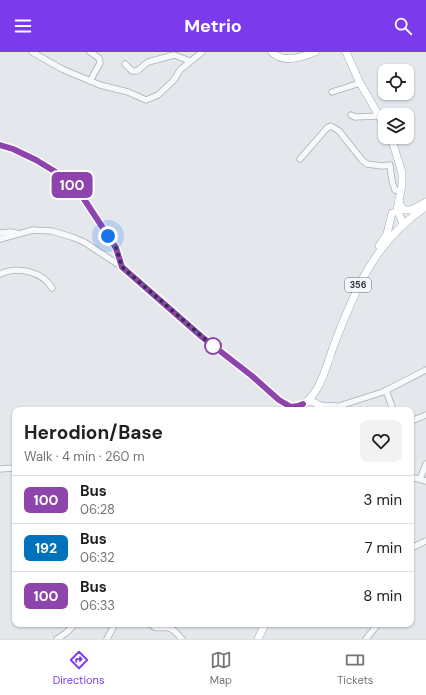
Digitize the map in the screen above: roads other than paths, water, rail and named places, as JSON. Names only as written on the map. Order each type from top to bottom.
[{"type":"main road","points":[[272,52],[276,56],[284,59],[315,52]]},
{"type":"main road","points":[[346,52],[360,83],[378,116]]},
{"type":"main road","points":[[393,144],[402,173],[397,210],[402,221],[402,226]]},
{"type":"main road","points":[[400,194],[400,205],[404,210],[411,210],[426,202]]},
{"type":"main road","points":[[364,274],[366,266],[387,234],[394,205],[400,194]]},
{"type":"main road","name":"356","points":[[303,405],[310,399],[320,381],[348,307],[364,274],[386,243],[402,226],[426,207]]},
{"type":"main road","points":[[392,213],[397,223],[402,226]]},
{"type":"main road","name":"356","points":[[320,381],[318,399],[320,407]]},
{"type":"main road","points":[[303,405],[313,402],[319,407]]},
{"type":"main road","points":[[258,639],[264,627]]},
{"type":"street","points":[[32,52],[62,69],[90,81],[128,92],[146,100],[158,95],[174,80],[180,70],[202,52]]},
{"type":"street","points":[[90,52],[99,58],[100,63],[90,81]]},
{"type":"street","points":[[125,64],[132,71],[136,71],[148,62],[172,54],[190,61]]},
{"type":"street","points":[[332,92],[360,83]]},
{"type":"street","points":[[351,115],[356,117],[378,116]]},
{"type":"street","points":[[300,159],[327,128],[331,126],[339,131],[362,160],[368,164],[382,166],[390,165],[395,190],[400,194]]},
{"type":"street","points":[[0,145],[13,149],[36,160],[59,174],[70,183],[82,196],[116,248],[122,267]]},
{"type":"street","points":[[0,239],[33,230],[52,231],[72,237],[94,248],[122,267],[202,337],[289,407]]},
{"type":"street","points":[[0,233],[11,232],[18,234]]},
{"type":"street","points":[[0,274],[13,270],[29,272],[43,277],[52,288]]},
{"type":"street","points":[[329,407],[338,406],[386,390],[426,370]]},
{"type":"street","points":[[386,390],[392,407]]},
{"type":"street","points":[[414,420],[426,415]]},
{"type":"street","points":[[420,479],[426,464]]},
{"type":"street","points":[[0,469],[12,468]]},
{"type":"street","points":[[414,478],[426,481]]},
{"type":"street","points":[[414,547],[426,541]]},
{"type":"street","points":[[57,639],[72,627]]},
{"type":"street","points":[[107,639],[113,627]]},
{"type":"street","points":[[154,627],[169,628],[182,639]]},
{"type":"street","points":[[366,639],[376,627]]}]
